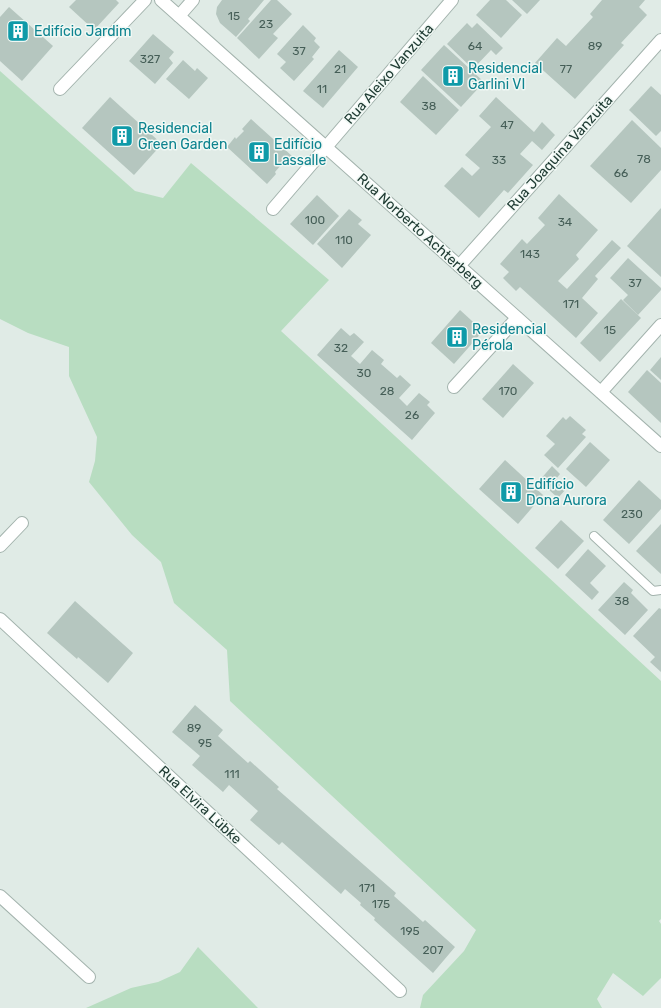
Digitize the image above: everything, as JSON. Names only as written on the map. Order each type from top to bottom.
[{"type":"street","points":[[60,89],[145,0]]},
{"type":"street","name":"Rua Norberto Achterberg","points":[[161,0],[661,446]]},
{"type":"street","points":[[179,16],[193,0]]},
{"type":"street","name":"Rua Aleixo Vanzuita","points":[[273,210],[452,0]]},
{"type":"street","name":"Rua Joaquina Vanzuita","points":[[459,266],[661,40]]},
{"type":"street","points":[[454,387],[517,318]]},
{"type":"street","points":[[601,392],[661,326]]},
{"type":"street","points":[[0,546],[22,522]]},
{"type":"street","name":"Rua Elvira Lübke","points":[[0,619],[400,991]]},
{"type":"street","points":[[0,896],[89,977]]},
{"type":"lane","points":[[594,536],[652,591],[661,590]]},
{"type":"green space","points":[[0,71],[135,191],[163,198],[191,163],[329,280],[281,331],[661,681],[661,919],[659,921],[661,924],[661,978],[643,996],[613,973],[597,999],[602,1008],[420,1008],[423,995],[464,951],[476,930],[230,701],[227,650],[174,603],[161,562],[132,535],[89,482],[95,461],[97,437],[69,376],[69,347],[28,333],[0,319]]},
{"type":"green space","points":[[198,947],[258,1008],[86,1008],[131,988],[158,982],[180,972]]},
{"type":"building","points":[[76,0],[116,0],[119,3],[94,30],[69,7]]},
{"type":"building","points":[[222,0],[264,0],[248,19],[250,21],[236,37],[220,23],[216,14],[217,7]]},
{"type":"building","points":[[271,0],[277,0],[292,14],[273,34],[278,38],[259,59],[237,38]]},
{"type":"building","points":[[490,0],[506,0],[522,15],[501,38],[476,15]]},
{"type":"building","points":[[512,0],[540,0],[527,14]]},
{"type":"building","points":[[602,0],[645,0],[639,7],[647,15],[621,43],[624,45],[575,99],[535,63],[557,38],[566,46],[593,17],[590,14]]},
{"type":"building","name":"Edifício Jardim","points":[[9,7],[53,46],[22,81],[0,61],[0,17]]},
{"type":"building","points":[[467,23],[472,28],[477,23],[503,48],[496,55],[491,50],[473,69],[447,44]]},
{"type":"building","points":[[303,25],[316,38],[314,41],[320,47],[312,57],[314,59],[294,81],[280,68],[286,62],[277,54]]},
{"type":"building","points":[[153,34],[174,52],[169,58],[173,63],[155,84],[129,61]]},
{"type":"building","name":"Residencial Garlini VI","points":[[444,45],[484,82],[461,107],[421,70]]},
{"type":"building","points":[[339,50],[358,67],[323,108],[303,91]]},
{"type":"building","points":[[183,60],[195,71],[197,68],[208,78],[189,99],[166,79]]},
{"type":"building","points":[[423,76],[459,110],[436,135],[400,102]]},
{"type":"building","points":[[651,86],[661,95],[661,131],[656,136],[629,110]]},
{"type":"building","name":"Residencial Green Garden","points":[[110,97],[162,144],[134,175],[82,128]]},
{"type":"building","points":[[496,97],[534,132],[542,122],[555,135],[542,150],[532,141],[520,154],[533,165],[508,193],[504,190],[479,218],[444,186],[462,167],[472,176],[480,168],[465,155],[491,127],[479,116]]},
{"type":"building","name":"Edifício Lassalle","points":[[251,119],[292,156],[283,166],[281,165],[275,172],[276,174],[267,184],[227,147],[235,137],[236,139],[244,131],[242,129]]},
{"type":"building","points":[[632,120],[661,148],[661,170],[631,203],[590,166]]},
{"type":"building","points":[[559,194],[598,230],[576,255],[579,259],[558,281],[567,289],[612,240],[621,248],[595,276],[598,279],[582,298],[598,313],[576,338],[520,287],[516,291],[503,278],[509,272],[500,264],[522,239],[527,244],[545,225],[538,218]]},
{"type":"building","points":[[317,195],[339,216],[313,245],[290,224]]},
{"type":"building","points":[[661,208],[661,277],[627,246]]},
{"type":"building","points":[[349,209],[362,220],[358,224],[371,235],[342,268],[317,244]]},
{"type":"building","points":[[628,258],[661,288],[661,290],[638,315],[623,300],[628,295],[610,278]]},
{"type":"building","points":[[621,299],[641,318],[600,362],[580,343]]},
{"type":"building","name":"Residencial Pérola","points":[[460,310],[483,331],[454,364],[431,343]]},
{"type":"building","points":[[341,328],[350,336],[354,333],[364,342],[351,356],[360,364],[372,350],[384,360],[381,364],[397,378],[400,375],[411,385],[399,398],[407,406],[419,393],[430,402],[427,405],[435,413],[412,440],[317,355]]},
{"type":"building","points":[[661,357],[661,380],[650,370]]},
{"type":"building","points":[[513,364],[534,383],[503,418],[482,399]]},
{"type":"building","points":[[647,370],[661,383],[661,423],[628,392]]},
{"type":"building","points":[[570,416],[586,430],[582,434],[586,437],[558,468],[544,455],[555,444],[546,436],[563,417],[566,420]]},
{"type":"building","points":[[590,442],[610,460],[586,487],[566,469]]},
{"type":"building","name":"Edifício Dona Aurora","points":[[505,460],[543,495],[518,524],[479,489]]},
{"type":"building","points":[[552,466],[560,474],[556,479],[566,489],[558,498],[539,481]]},
{"type":"building","points":[[639,480],[661,500],[661,509],[629,544],[603,520]]},
{"type":"building","points":[[561,520],[584,541],[558,569],[535,548]]},
{"type":"building","points":[[661,524],[661,574],[636,551]]},
{"type":"building","points":[[588,549],[606,566],[590,583],[599,592],[592,600],[565,575]]},
{"type":"building","points":[[624,582],[633,590],[631,593],[648,610],[625,635],[598,610]]},
{"type":"building","points":[[75,601],[133,653],[108,683],[47,633]]},
{"type":"building","points":[[659,608],[661,609],[661,672],[650,662],[655,657],[633,636]]},
{"type":"building","points":[[195,705],[223,730],[218,736],[248,763],[250,761],[279,787],[277,789],[396,893],[394,896],[423,922],[425,920],[455,947],[433,973],[374,920],[375,918],[360,905],[361,903],[345,889],[341,894],[282,842],[279,845],[250,820],[258,811],[229,785],[223,792],[192,765],[200,756],[172,732]]},
{"type":"place","name":"Edifício Jardim","points":[[18,31]]},
{"type":"place","name":"Residencial Garlini VI","points":[[453,76]]},
{"type":"place","name":"Residencial Green Garden","points":[[122,136]]},
{"type":"place","name":"Edifício Lassalle","points":[[259,152]]},
{"type":"place","name":"Residencial Pérola","points":[[457,337]]},
{"type":"place","name":"Edifício Dona Aurora","points":[[511,492]]}]
